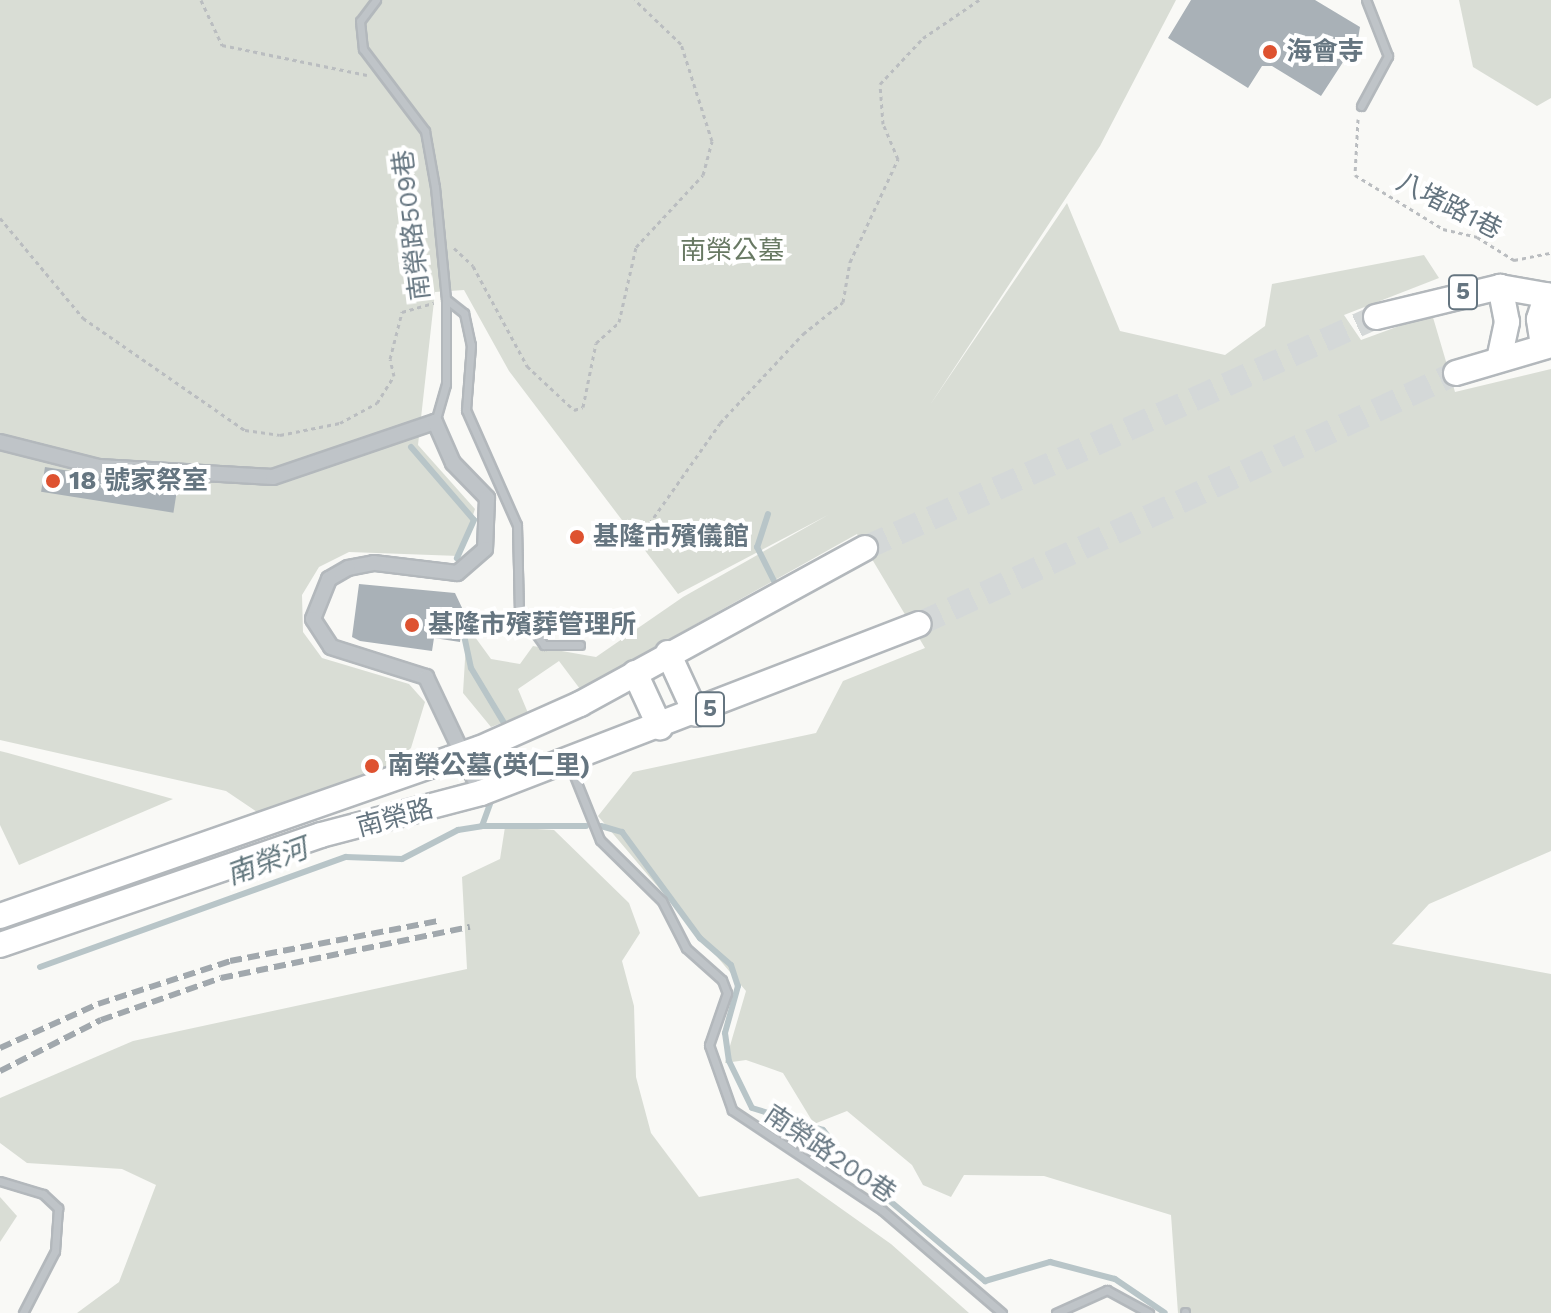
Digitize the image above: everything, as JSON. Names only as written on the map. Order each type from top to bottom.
[{"type":"main road","name":"5","points":[[1376,317],[1500,287],[1549,296]]},
{"type":"main road","name":"5","points":[[1500,287],[1507,322],[1500,355]]},
{"type":"main road","points":[[1456,373],[1500,355],[1547,345],[1539,319],[1549,296]]},
{"type":"main road","name":"南榮路","points":[[0,916],[467,753],[635,673],[865,548]]},
{"type":"main road","name":"南榮路","points":[[0,945],[291,845],[481,793],[566,757],[696,714],[919,624]]},
{"type":"main road","name":"5","points":[[668,653],[696,714]]},
{"type":"main road","points":[[635,673],[660,727]]},
{"type":"street","points":[[0,442],[99,467],[273,477],[435,422],[453,463],[487,498],[485,549],[457,573],[374,563],[348,568],[329,579],[313,619],[331,647],[426,677],[467,753],[481,793]]},
{"type":"lane","name":"南榮路509巷","points":[[376,0],[360,21],[363,49],[394,81],[425,131],[446,299],[446,384],[435,422]]},
{"type":"lane","points":[[1361,106],[1388,56],[1366,0]]},
{"type":"lane","points":[[446,299],[464,313],[471,345],[466,410],[517,525],[519,610],[544,645],[580,645]]},
{"type":"lane","name":"南榮路200巷","points":[[566,757],[600,840],[662,901],[686,948],[722,980],[727,993],[709,1045],[732,1110],[882,1210],[1002,1313]]},
{"type":"lane","points":[[0,1181],[43,1194],[58,1208],[55,1251],[23,1313]]},
{"type":"lane","points":[[1056,1313],[1107,1290],[1149,1313]]},
{"type":"path","points":[[201,0],[222,45],[394,81]]},
{"type":"path","points":[[439,234],[473,266],[527,366],[574,410],[583,407],[596,343],[619,322],[636,247],[703,175],[712,141],[681,44],[635,0]]},
{"type":"path","points":[[640,537],[720,423],[843,302],[850,262],[898,159],[883,124],[880,84],[923,38],[979,0]]},
{"type":"path","name":"八堵路1巷","points":[[1361,106],[1352,143],[1355,175],[1443,229],[1477,237],[1514,260],[1551,253]]},
{"type":"path","points":[[0,218],[83,318],[245,430],[280,435],[340,423],[377,403],[394,376],[390,359],[402,312],[446,299]]},
{"type":"green space","name":"南榮公墓","points":[[0,0],[1176,0],[1100,146],[930,405],[1067,203],[1120,331],[1225,355],[1265,326],[1272,284],[1424,255],[1439,278],[1344,315],[1361,340],[1432,314],[1455,392],[1551,369],[1551,851],[1429,904],[1392,944],[1551,974],[1551,1313],[1178,1313],[1171,1215],[1044,1176],[964,1175],[951,1197],[923,1185],[912,1165],[847,1111],[814,1124],[783,1073],[746,1060],[725,1063],[746,991],[598,816],[633,772],[816,733],[843,681],[925,648],[857,534],[580,689],[559,661],[518,689],[528,713],[491,727],[463,693],[467,626],[491,659],[520,664],[533,646],[596,657],[683,597],[828,515],[678,594],[509,371],[464,290],[435,292],[418,445],[475,509],[459,556],[349,552],[319,567],[302,595],[303,632],[322,658],[409,684],[425,702],[411,748],[385,770],[263,816],[226,791],[0,740]]},
{"type":"green space","points":[[1459,0],[1551,0],[1551,98],[1537,106],[1473,67]]},
{"type":"green space","points":[[0,751],[173,799],[19,865],[0,825]]},
{"type":"green space","points":[[505,827],[554,830],[629,903],[640,933],[622,961],[634,1006],[636,1077],[651,1133],[699,1197],[798,1178],[891,1244],[969,1313],[77,1313],[119,1282],[156,1185],[122,1169],[27,1163],[0,1143],[0,1098],[133,1041],[467,969],[462,877],[500,859]]},
{"type":"green space","points":[[0,1197],[17,1216],[0,1242]]},
{"type":"building","name":"海會寺","points":[[1191,0],[1315,0],[1360,27],[1358,39],[1321,96],[1272,66],[1262,66],[1248,88],[1168,38]]},
{"type":"building","points":[[45,467],[177,488],[173,513],[41,492]]},
{"type":"building","name":"基隆市殯葬管理所","points":[[359,584],[455,593],[464,612],[460,642],[434,638],[432,651],[360,641],[352,637]]},
{"type":"waterway","name":"南榮河","points":[[411,447],[474,520],[457,558]]},
{"type":"waterway","points":[[768,514],[757,547],[775,583]]},
{"type":"waterway","name":"南榮河","points":[[462,626],[471,668],[504,723]]},
{"type":"waterway","name":"南榮河","points":[[40,967],[346,857],[402,859],[458,830],[482,826],[492,798]]},
{"type":"waterway","points":[[482,826],[586,826]]},
{"type":"waterway","points":[[601,826],[622,832],[700,938],[731,965],[738,986],[725,1033],[729,1061],[752,1108],[823,1130],[859,1175],[985,1281],[1050,1262],[1115,1279],[1165,1313]]},
{"type":"tunnel","points":[[865,548],[1376,317]]},
{"type":"tunnel","points":[[919,624],[1456,373]]},
{"type":"railway","points":[[0,1048],[98,1004],[230,961],[437,921]]},
{"type":"railway","points":[[0,1071],[101,1020],[221,978],[470,927]]},
{"type":"place","name":"海會寺","points":[[1270,52]]},
{"type":"place","name":"18 號家祭室","points":[[53,481]]},
{"type":"place","name":"基隆市殯儀館","points":[[577,537]]},
{"type":"place","name":"基隆市殯葬管理所","points":[[412,625]]},
{"type":"place","name":"南榮公墓(英仁里)","points":[[372,766]]}]
